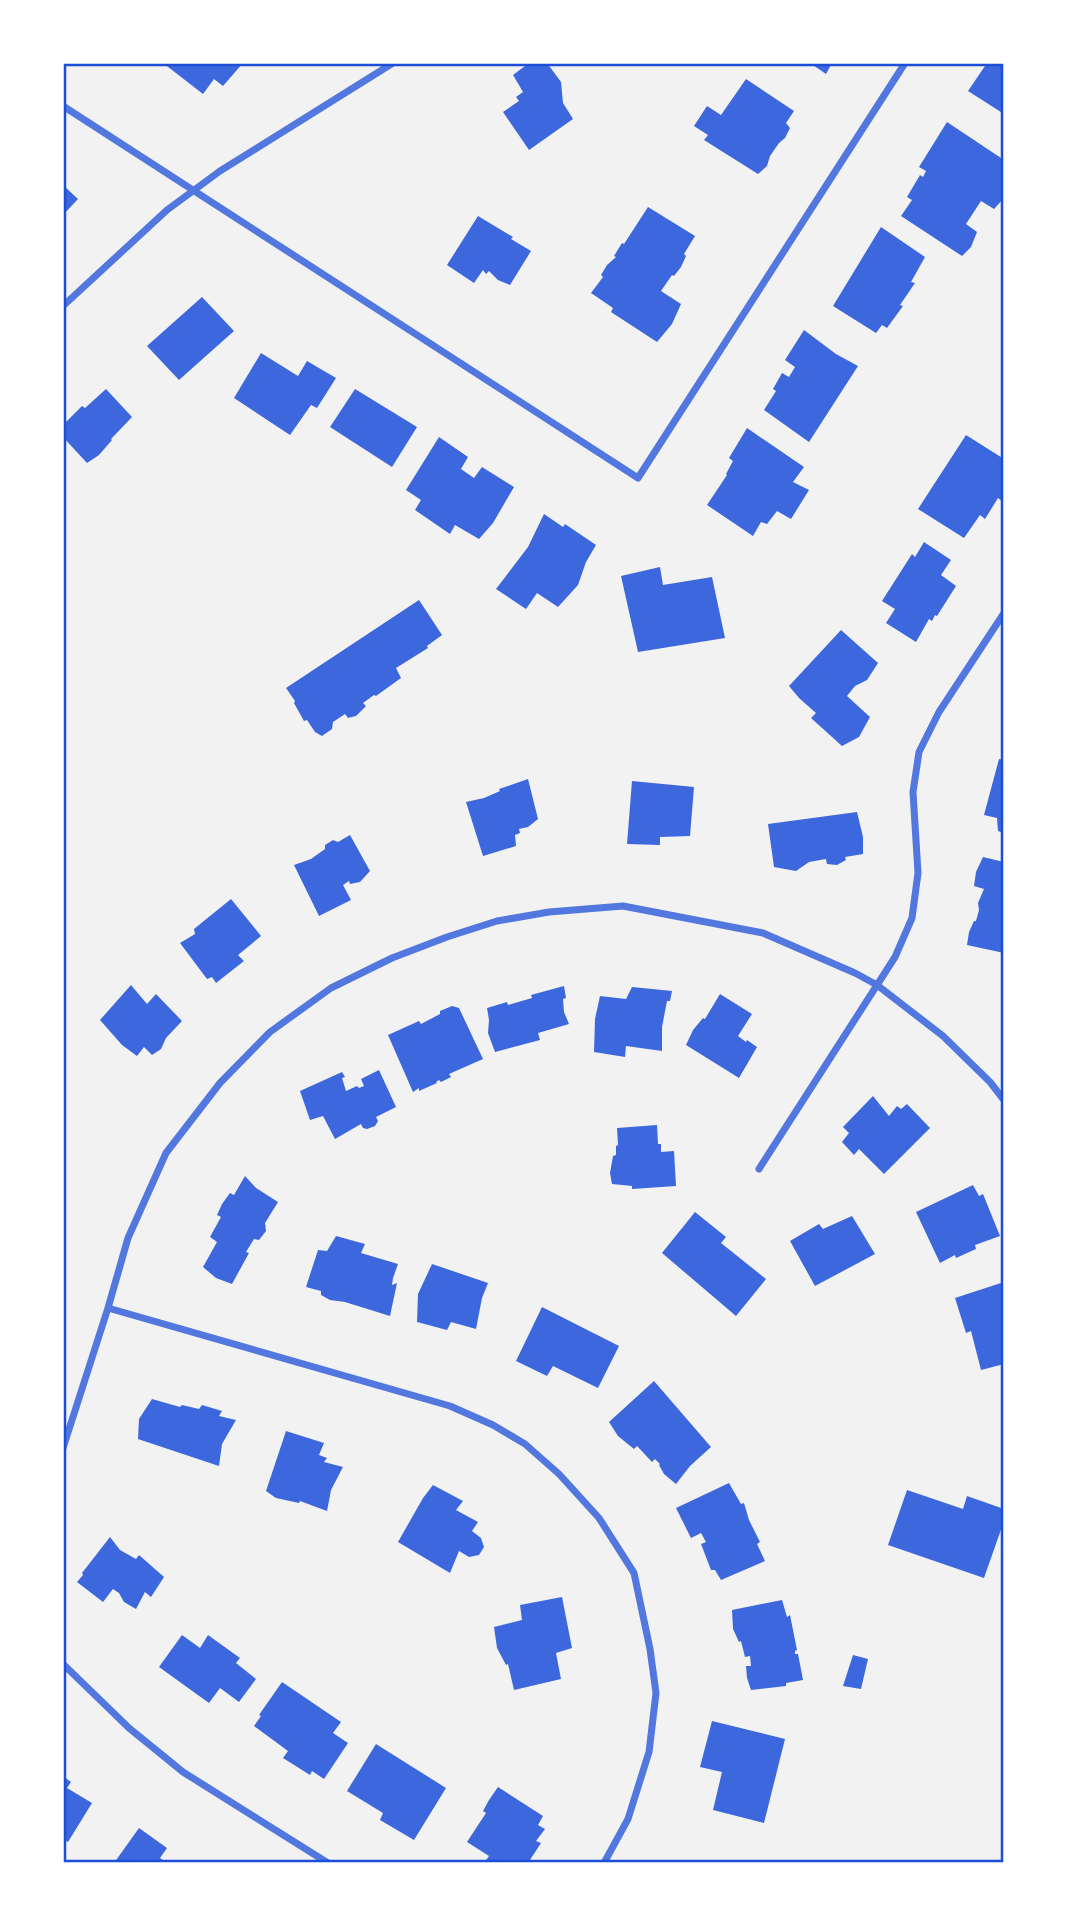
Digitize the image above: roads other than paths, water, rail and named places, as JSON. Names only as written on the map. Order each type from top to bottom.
[{"type":"street","points":[[63,306],[167,210],[220,171],[393,63]]},
{"type":"street","points":[[63,106],[638,478],[905,63]]},
{"type":"street","points":[[759,1168],[895,957],[912,918],[918,873],[913,792],[919,752],[939,712],[1004,613]]},
{"type":"street","points":[[63,1448],[128,1238],[166,1153],[220,1083],[270,1032],[331,988],[392,958],[447,937],[496,921],[549,912],[623,906],[763,933],[877,985],[943,1036],[990,1082],[1004,1100]]},
{"type":"street","points":[[108,1308],[450,1406],[493,1425],[525,1444],[559,1474],[599,1518],[634,1573],[656,1693],[649,1752],[628,1819],[604,1863]]},
{"type":"street","points":[[63,1664],[129,1728],[183,1772],[328,1863]]}]
